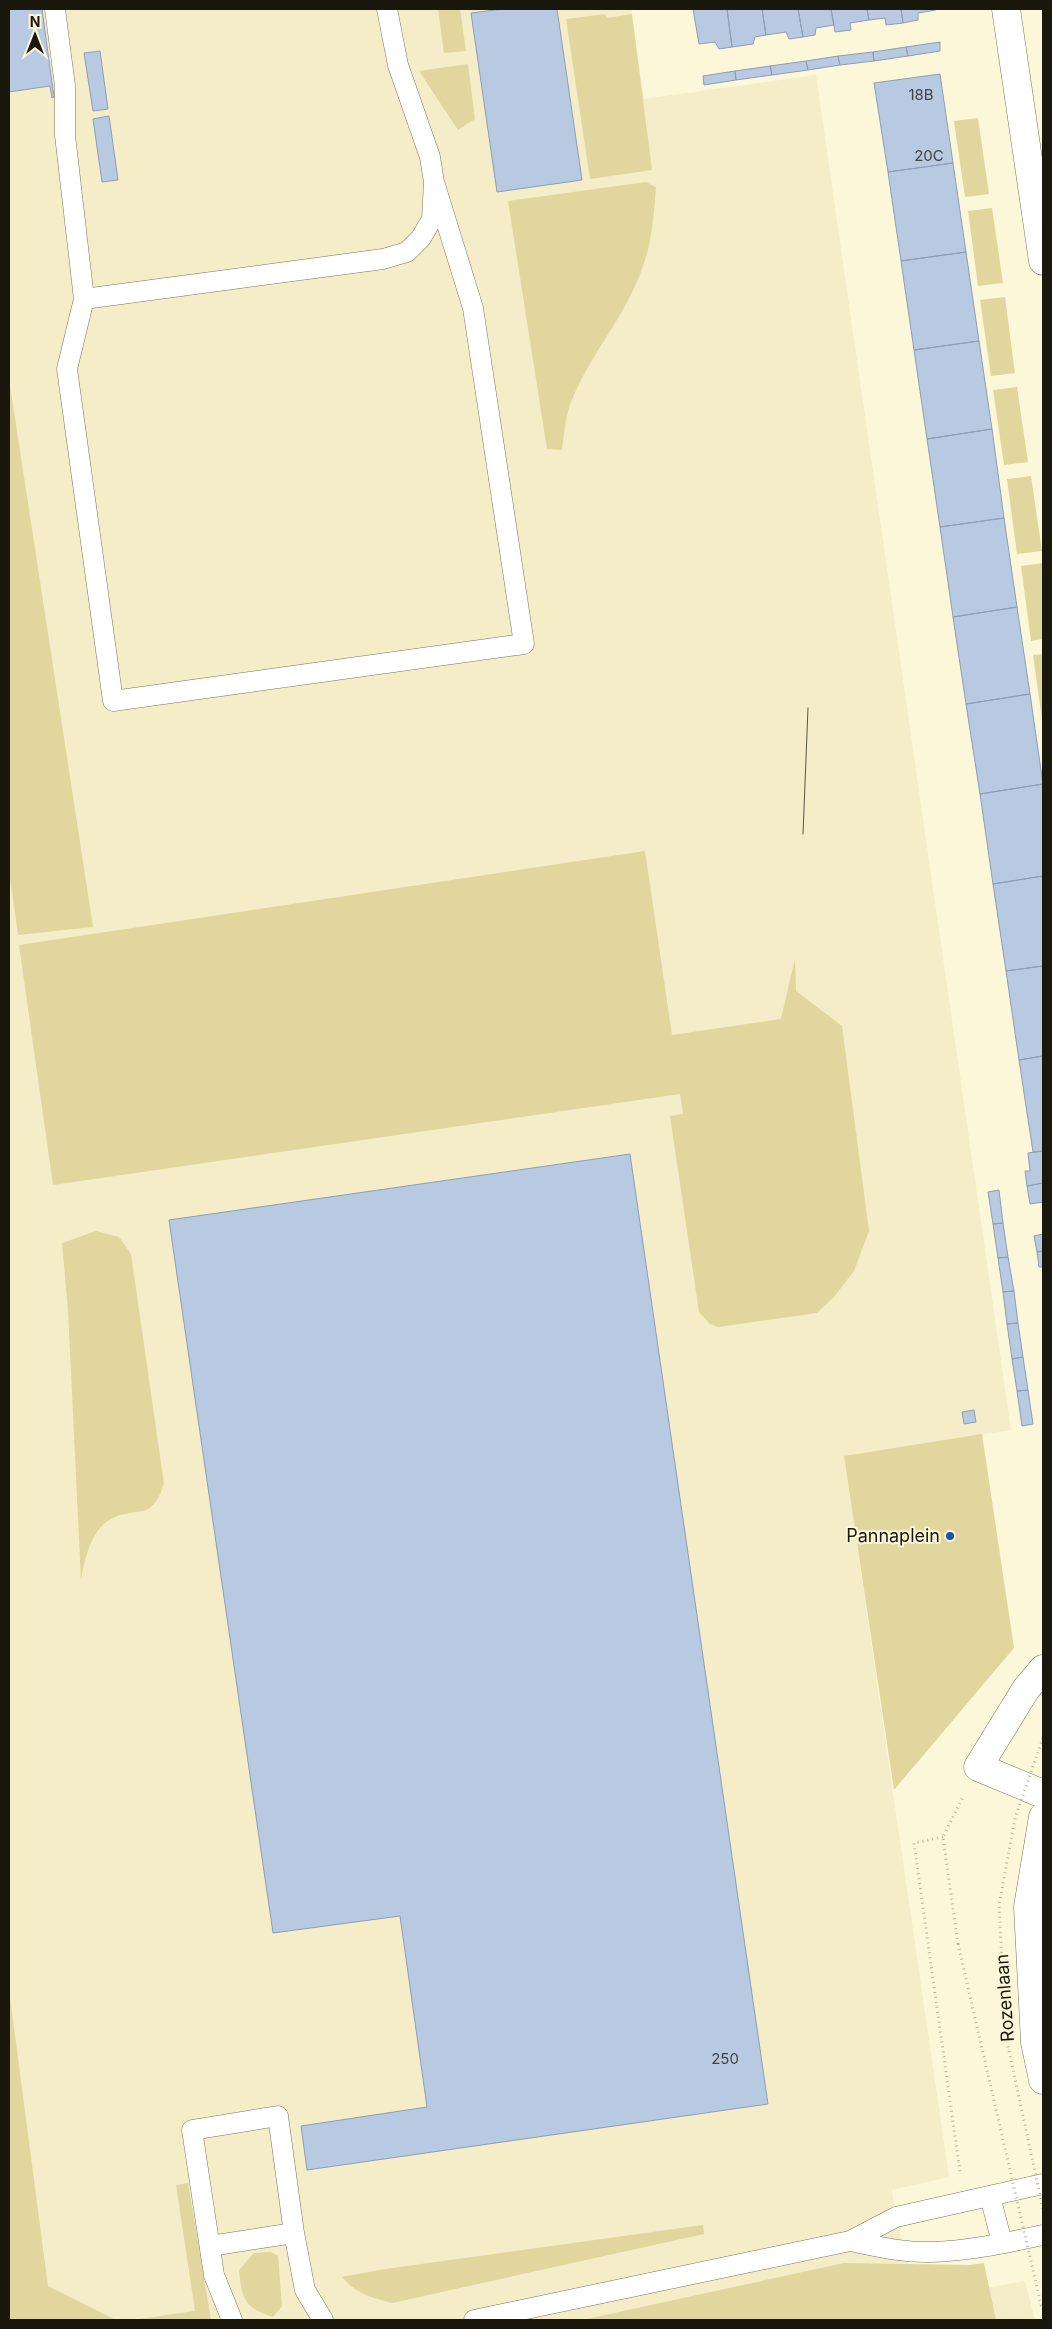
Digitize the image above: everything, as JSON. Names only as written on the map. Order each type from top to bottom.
[{"type":"street","points":[[1006,9],[1043,261]]},
{"type":"street","points":[[1043,1669],[1026,1689],[978,1767],[1043,1794]]},
{"type":"street","name":"Rozenlaan","points":[[1043,1817],[1028,1908],[1036,2042],[1043,2080]]},
{"type":"lane","points":[[55,9],[65,86],[64,135],[84,298],[67,369],[113,701],[524,644],[473,308],[434,182],[430,158],[398,64],[387,9]]},
{"type":"lane","points":[[84,298],[384,259],[407,252],[421,238],[432,219],[434,182]]},
{"type":"lane","points":[[232,2320],[214,2275],[192,2130],[278,2116],[294,2233],[305,2290],[323,2320]]},
{"type":"lane","points":[[474,2320],[850,2241],[896,2217],[1043,2184]]},
{"type":"lane","points":[[990,2196],[1002,2243]]},
{"type":"lane","points":[[210,2246],[294,2233]]},
{"type":"lane","points":[[850,2241],[906,2251],[929,2252],[973,2250],[1043,2235]]},
{"type":"path","name":"Rozenlaan","points":[[1043,1738],[1015,1818],[1000,1905],[1006,2037],[1043,2209]]},
{"type":"path","points":[[978,1767],[943,1837],[958,1944],[1003,2145],[1043,2306]]},
{"type":"path","points":[[943,1837],[914,1843],[964,2202]]},
{"type":"shaded area","points":[[9,9],[631,9],[644,99],[816,75],[1011,1430],[844,1456],[949,2177],[892,2190],[896,2217],[917,2300],[1025,2281],[1035,2320],[116,2320],[48,2286],[9,1989]]},
{"type":"shaded area","points":[[438,9],[460,9],[466,51],[444,53]]},
{"type":"shaded area","points":[[605,14],[607,18],[632,14],[652,170],[590,179],[566,19]]},
{"type":"shaded area","points":[[468,64],[475,119],[458,130],[419,71]]},
{"type":"shaded area","points":[[978,118],[989,194],[965,197],[954,121]]},
{"type":"shaded area","points":[[646,182],[656,187],[651,237],[636,285],[578,387],[568,410],[562,450],[547,449],[508,201]]},
{"type":"shaded area","points":[[992,208],[1003,283],[978,286],[968,211]]},
{"type":"shaded area","points":[[1005,297],[1015,373],[991,376],[980,300]]},
{"type":"shaded area","points":[[9,379],[93,927],[18,935],[9,871]]},
{"type":"shaded area","points":[[1017,387],[1028,462],[1004,465],[993,390]]},
{"type":"shaded area","points":[[1031,476],[1042,551],[1017,554],[1007,479]]},
{"type":"shaded area","points":[[1043,563],[1043,639],[1031,641],[1021,566]]},
{"type":"shaded area","points":[[1043,654],[1043,727],[1033,655]]},
{"type":"shaded area","points":[[645,851],[672,1035],[781,1019],[795,958],[796,991],[842,1026],[869,1231],[854,1271],[834,1297],[817,1313],[718,1327],[710,1324],[699,1312],[670,1116],[683,1114],[680,1094],[53,1185],[19,945]]},
{"type":"shaded area","points":[[96,1231],[119,1237],[131,1254],[164,1484],[159,1496],[149,1509],[120,1515],[104,1524],[93,1538],[84,1563],[81,1580],[68,1310],[62,1243]]},
{"type":"shaded area","name":"Pannaplein","points":[[982,1434],[1014,1648],[894,1790],[844,1456]]},
{"type":"shaded area","points":[[9,1989],[48,2286],[116,2320],[9,2320]]},
{"type":"shaded area","points":[[188,2183],[211,2320],[132,2320],[195,2311],[176,2185]]},
{"type":"shaded area","points":[[703,2225],[704,2234],[392,2303],[364,2294],[352,2287],[342,2277],[385,2269]]},
{"type":"shaded area","points":[[271,2252],[278,2256],[282,2306],[273,2317],[256,2310],[246,2301],[243,2295],[239,2270],[254,2253]]},
{"type":"shaded area","points":[[844,2263],[969,2265],[984,2263],[996,2320],[582,2320]]},
{"type":"building","points":[[9,9],[42,9],[54,97],[52,98],[50,86],[9,92]]},
{"type":"building","points":[[503,9],[557,9],[582,180],[497,192],[471,13]]},
{"type":"building","points":[[693,9],[727,9],[732,47],[719,49],[715,42],[699,44]]},
{"type":"building","points":[[727,9],[762,9],[766,35],[755,37],[753,44],[732,47]]},
{"type":"building","points":[[762,9],[798,9],[803,37],[789,39],[786,32],[766,35]]},
{"type":"building","points":[[798,9],[831,9],[834,25],[816,28],[815,35],[803,37]]},
{"type":"building","points":[[831,9],[867,9],[869,20],[850,23],[851,30],[835,32]]},
{"type":"building","points":[[867,9],[901,9],[903,23],[886,25],[885,18],[869,20]]},
{"type":"building","points":[[901,9],[936,10],[918,13],[918,20],[903,23]]},
{"type":"building","points":[[940,42],[940,51],[908,56],[906,47]]},
{"type":"building","points":[[906,47],[908,56],[874,61],[873,52]]},
{"type":"building","points":[[100,51],[108,109],[93,111],[84,53]]},
{"type":"building","points":[[873,52],[874,61],[840,65],[838,56]]},
{"type":"building","points":[[838,56],[840,65],[808,70],[806,61]]},
{"type":"building","points":[[806,61],[808,70],[772,75],[770,66]]},
{"type":"building","points":[[770,66],[772,75],[736,80],[735,71]]},
{"type":"building","points":[[735,71],[736,80],[704,85],[703,76]]},
{"type":"building","points":[[940,74],[953,163],[888,172],[874,83]]},
{"type":"building","points":[[109,116],[118,180],[102,182],[93,119]]},
{"type":"building","points":[[953,163],[966,252],[901,261],[888,172]]},
{"type":"building","points":[[966,252],[979,341],[914,350],[901,261]]},
{"type":"building","points":[[979,341],[992,429],[927,439],[914,350]]},
{"type":"building","points":[[992,429],[1004,518],[940,527],[927,439]]},
{"type":"building","points":[[1004,518],[1017,607],[953,617],[940,527]]},
{"type":"building","points":[[1017,607],[1030,694],[966,704],[953,617]]},
{"type":"building","points":[[1030,694],[1043,784],[980,794],[966,704]]},
{"type":"building","points":[[1043,784],[1043,876],[993,884],[980,794]]},
{"type":"building","points":[[1043,876],[1043,966],[1006,971],[993,884]]},
{"type":"building","points":[[1043,966],[1043,1056],[1019,1060],[1006,971]]},
{"type":"building","points":[[1043,1056],[1043,1151],[1033,1152],[1019,1060]]},
{"type":"building","points":[[1043,1151],[1043,1183],[1027,1186],[1025,1171],[1030,1171],[1028,1153]]},
{"type":"building","points":[[630,1154],[768,2104],[307,2170],[301,2126],[427,2107],[400,1916],[273,1933],[169,1220]]},
{"type":"building","points":[[1043,1183],[1043,1202],[1030,1204],[1027,1186]]},
{"type":"building","points":[[999,1190],[1003,1223],[993,1224],[988,1192]]},
{"type":"building","points":[[1003,1223],[1008,1257],[998,1258],[993,1224]]},
{"type":"building","points":[[1043,1234],[1043,1251],[1037,1252],[1034,1236]]},
{"type":"building","points":[[1043,1251],[1043,1267],[1039,1267],[1037,1252]]},
{"type":"building","points":[[1008,1257],[1014,1291],[1003,1292],[998,1258]]},
{"type":"building","points":[[1014,1291],[1018,1323],[1007,1324],[1003,1292]]},
{"type":"building","points":[[1018,1323],[1023,1357],[1012,1359],[1007,1324]]},
{"type":"building","points":[[1023,1357],[1028,1390],[1017,1391],[1012,1359]]},
{"type":"building","points":[[1028,1390],[1033,1424],[1022,1426],[1017,1391]]},
{"type":"building","points":[[974,1410],[976,1422],[964,1424],[962,1412]]},
{"type":"tram line","points":[[803,834],[808,708]]},
{"type":"place","name":"Pannaplein","points":[[950,1536]]}]
